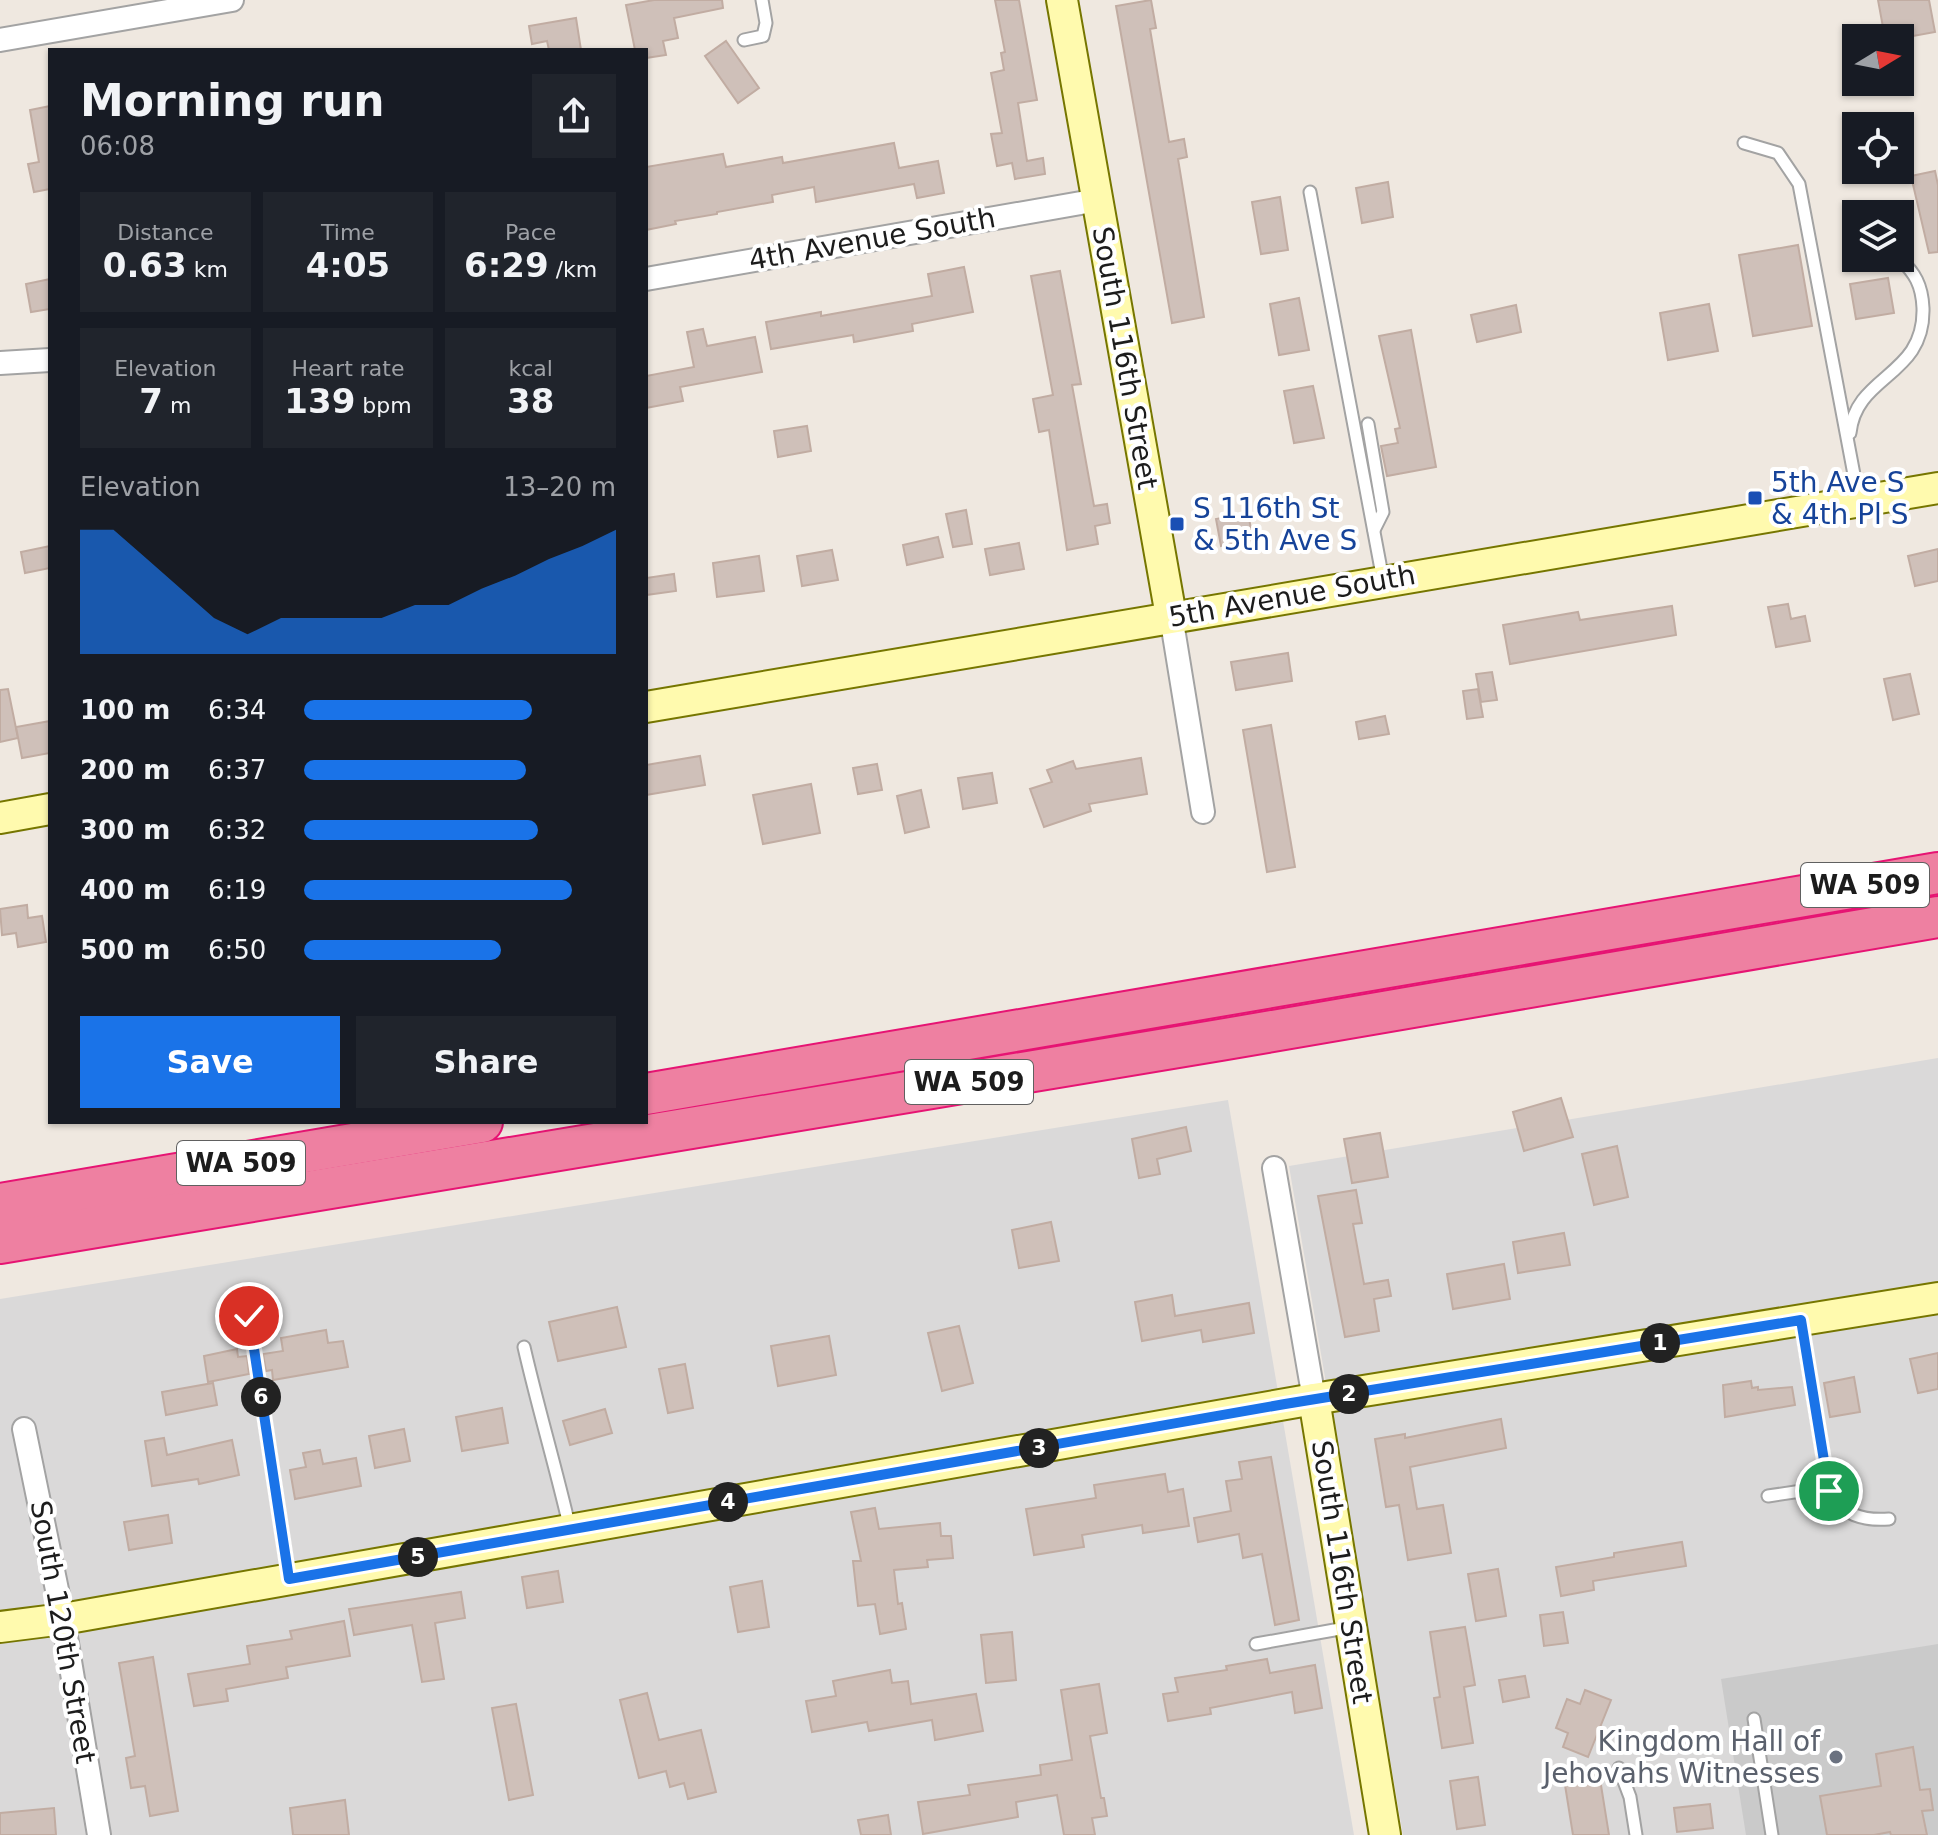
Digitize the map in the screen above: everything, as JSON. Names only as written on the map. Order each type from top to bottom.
[{"type":"highway","name":"WA 509","points":[[648,1094],[1938,873]]},
{"type":"highway","name":"WA 509","points":[[0,1243],[1938,917]]},
{"type":"highway","name":"WA 509","points":[[0,1204],[470,1124]]},
{"type":"street","points":[[0,40],[232,0]]},
{"type":"street","name":"South 116th Street","points":[[1062,0],[1203,812]]},
{"type":"street","name":"4th Avenue South","points":[[648,279],[1098,200]]},
{"type":"street","points":[[0,363],[48,360]]},
{"type":"street","name":"5th Avenue South","points":[[648,707],[1938,488]]},
{"type":"street","points":[[0,818],[48,809]]},
{"type":"street","name":"South 116th Street","points":[[1274,1168],[1385,1835]]},
{"type":"street","points":[[0,1627],[63,1619],[1314,1399],[1938,1298]]},
{"type":"street","name":"South 120th Street","points":[[24,1429],[63,1619],[99,1835]]},
{"type":"lane","points":[[744,40],[763,36],[766,23],[762,0]]},
{"type":"lane","points":[[1744,143],[1778,153],[1799,184],[1859,501]]},
{"type":"lane","points":[[1310,192],[1383,581]]},
{"type":"lane","points":[[1849,445],[1852,419],[1860,402],[1904,362],[1920,336],[1923,318],[1920,284],[1912,272]]},
{"type":"lane","points":[[1368,424],[1383,512],[1373,531]]},
{"type":"lane","points":[[249,1316],[289,1579]]},
{"type":"lane","points":[[1801,1320],[1828,1487],[1841,1508],[1853,1516],[1869,1521],[1889,1519]]},
{"type":"lane","points":[[524,1347],[570,1530]]},
{"type":"lane","points":[[1768,1496],[1828,1487]]},
{"type":"lane","points":[[1256,1644],[1351,1627]]},
{"type":"lane","points":[[1754,1719],[1772,1835]]},
{"type":"lane","points":[[1619,1768],[1630,1797],[1636,1835]]},
{"type":"shaded area","points":[[1938,1058],[1938,1835],[1403,1835],[1289,1166]]},
{"type":"shaded area","points":[[1228,1100],[1354,1835],[0,1835],[0,1299]]},
{"type":"shaded area","name":"Kingdom Hall of Jehovahs Witnesses","points":[[1938,1644],[1938,1835],[1746,1835],[1721,1679]]},
{"type":"building","points":[[654,0],[722,0],[723,8],[674,18],[678,38],[663,41],[666,55],[648,58],[648,48],[635,48],[626,5]]},
{"type":"building","points":[[995,0],[1019,0],[1037,100],[1018,103],[1027,161],[1043,158],[1045,174],[1015,179],[1012,163],[997,166],[991,134],[1002,133],[991,73],[1004,70],[1001,53],[1005,52]]},
{"type":"building","points":[[1151,0],[1156,28],[1150,29],[1169,142],[1184,139],[1187,157],[1178,159],[1204,317],[1172,323],[1116,6]]},
{"type":"building","points":[[1878,0],[1929,0],[1935,32],[1914,36],[1914,24],[1882,24]]},
{"type":"building","points":[[576,18],[581,48],[549,48],[547,41],[532,44],[529,26]]},
{"type":"building","points":[[726,41],[759,88],[738,103],[705,56]]},
{"type":"building","points":[[48,106],[48,189],[34,192],[28,164],[39,162],[30,110]]},
{"type":"building","points":[[894,143],[899,168],[938,161],[944,193],[917,198],[914,184],[816,202],[814,187],[772,195],[773,202],[675,221],[676,224],[648,230],[648,167],[723,154],[726,167],[782,157],[783,163]]},
{"type":"building","points":[[1935,171],[1938,185],[1938,252],[1929,253],[1913,184],[1914,175]]},
{"type":"building","points":[[1388,182],[1393,217],[1362,223],[1356,188]]},
{"type":"building","points":[[1280,197],[1288,250],[1261,254],[1252,202]]},
{"type":"building","points":[[1798,245],[1812,326],[1753,336],[1739,255]]},
{"type":"building","points":[[964,267],[973,312],[912,324],[913,331],[854,342],[853,335],[771,349],[766,322],[821,312],[821,316],[932,296],[928,274]]},
{"type":"building","points":[[1060,271],[1081,384],[1072,385],[1094,506],[1107,504],[1110,523],[1095,526],[1098,544],[1067,550],[1049,430],[1039,432],[1033,399],[1053,395],[1031,276]]},
{"type":"building","points":[[1888,278],[1894,313],[1856,319],[1850,284]]},
{"type":"building","points":[[48,279],[48,309],[31,312],[26,284]]},
{"type":"building","points":[[1299,298],[1309,350],[1279,355],[1270,304]]},
{"type":"building","points":[[1709,304],[1718,351],[1668,360],[1660,313]]},
{"type":"building","points":[[1516,305],[1521,332],[1477,342],[1471,315]]},
{"type":"building","points":[[703,329],[707,346],[755,337],[762,372],[680,387],[683,401],[648,408],[648,376],[694,367],[687,332]]},
{"type":"building","points":[[1411,330],[1436,467],[1387,476],[1381,446],[1398,443],[1395,429],[1400,428],[1379,336]]},
{"type":"building","points":[[1313,386],[1324,438],[1294,443],[1284,391]]},
{"type":"building","points":[[807,426],[811,451],[778,457],[774,431]]},
{"type":"building","points":[[966,510],[972,544],[953,547],[946,514]]},
{"type":"building","points":[[1248,513],[1253,540],[1221,546],[1216,519]]},
{"type":"building","points":[[938,537],[943,557],[907,565],[903,545]]},
{"type":"building","points":[[1019,543],[1024,569],[990,575],[985,549]]},
{"type":"building","points":[[48,546],[48,568],[25,573],[21,552]]},
{"type":"building","points":[[1938,549],[1938,581],[1915,586],[1908,556]]},
{"type":"building","points":[[832,550],[838,580],[802,586],[797,556]]},
{"type":"building","points":[[759,556],[764,591],[717,597],[713,563]]},
{"type":"building","points":[[674,574],[676,591],[648,595],[648,578]]},
{"type":"building","points":[[1788,604],[1791,619],[1805,616],[1810,641],[1776,647],[1768,607]]},
{"type":"building","points":[[1672,606],[1676,635],[1510,664],[1503,625],[1578,612],[1580,620]]},
{"type":"building","points":[[1288,653],[1292,681],[1236,690],[1231,662]]},
{"type":"building","points":[[1492,672],[1497,700],[1481,702],[1476,674]]},
{"type":"building","points":[[1910,674],[1919,714],[1893,720],[1884,679]]},
{"type":"building","points":[[8,689],[18,738],[0,742],[0,690]]},
{"type":"building","points":[[1478,689],[1483,717],[1467,719],[1463,691]]},
{"type":"building","points":[[1385,716],[1389,734],[1359,739],[1356,722]]},
{"type":"building","points":[[48,721],[48,753],[22,758],[16,727]]},
{"type":"building","points":[[1271,725],[1295,867],[1267,872],[1243,730]]},
{"type":"building","points":[[700,756],[705,785],[648,795],[648,765]]},
{"type":"building","points":[[1141,758],[1147,794],[1089,804],[1091,811],[1044,827],[1030,789],[1052,782],[1047,770],[1073,761],[1076,769]]},
{"type":"building","points":[[877,764],[882,790],[858,794],[853,768]]},
{"type":"building","points":[[992,773],[997,803],[963,809],[958,778]]},
{"type":"building","points":[[811,784],[820,833],[763,844],[753,795]]},
{"type":"building","points":[[921,790],[929,827],[905,833],[897,796]]},
{"type":"building","points":[[27,905],[28,918],[42,916],[46,942],[18,947],[16,933],[2,935],[0,909]]},
{"type":"building","points":[[1561,1098],[1573,1137],[1524,1151],[1513,1112]]},
{"type":"building","points":[[1186,1127],[1191,1151],[1157,1159],[1160,1174],[1139,1178],[1132,1139]]},
{"type":"building","points":[[1380,1133],[1388,1177],[1352,1183],[1344,1139]]},
{"type":"building","points":[[1617,1146],[1628,1197],[1594,1205],[1582,1154]]},
{"type":"building","points":[[1356,1190],[1362,1223],[1353,1224],[1364,1284],[1388,1280],[1391,1296],[1374,1299],[1379,1331],[1345,1337],[1318,1196]]},
{"type":"building","points":[[1051,1222],[1059,1261],[1019,1268],[1012,1230]]},
{"type":"building","points":[[1564,1233],[1570,1265],[1518,1273],[1513,1242]]},
{"type":"building","points":[[1504,1264],[1510,1299],[1453,1309],[1447,1274]]},
{"type":"building","points":[[1172,1295],[1175,1316],[1249,1303],[1254,1333],[1203,1342],[1201,1330],[1142,1341],[1135,1302]]},
{"type":"building","points":[[617,1307],[626,1347],[558,1361],[549,1322]]},
{"type":"building","points":[[959,1326],[973,1383],[942,1391],[928,1333]]},
{"type":"building","points":[[326,1330],[328,1343],[343,1341],[348,1367],[273,1380],[272,1370],[266,1371],[263,1354],[283,1351],[281,1338]]},
{"type":"building","points":[[829,1336],[836,1375],[778,1386],[771,1346]]},
{"type":"building","points":[[237,1349],[238,1357],[247,1356],[249,1374],[208,1382],[204,1356]]},
{"type":"building","points":[[1938,1353],[1938,1389],[1918,1393],[1910,1359]]},
{"type":"building","points":[[685,1364],[693,1408],[668,1413],[659,1369]]},
{"type":"building","points":[[1854,1377],[1860,1412],[1830,1417],[1824,1383]]},
{"type":"building","points":[[1751,1381],[1752,1388],[1758,1387],[1758,1390],[1792,1387],[1795,1405],[1725,1417],[1723,1385]]},
{"type":"building","points":[[213,1383],[217,1405],[166,1415],[162,1392]]},
{"type":"building","points":[[502,1408],[508,1443],[462,1451],[456,1417]]},
{"type":"building","points":[[605,1409],[612,1433],[570,1445],[563,1421]]},
{"type":"building","points":[[1501,1419],[1506,1448],[1410,1467],[1417,1509],[1443,1505],[1451,1553],[1408,1560],[1399,1505],[1386,1507],[1375,1439],[1405,1434],[1405,1438]]},
{"type":"building","points":[[404,1429],[410,1461],[375,1468],[369,1436]]},
{"type":"building","points":[[164,1438],[167,1455],[232,1440],[239,1475],[199,1484],[198,1479],[152,1486],[145,1441]]},
{"type":"building","points":[[320,1450],[323,1464],[356,1458],[361,1486],[295,1499],[290,1470],[306,1467],[303,1453]]},
{"type":"building","points":[[1271,1457],[1299,1620],[1275,1625],[1262,1554],[1243,1558],[1239,1534],[1198,1542],[1194,1518],[1231,1511],[1226,1481],[1242,1479],[1239,1462]]},
{"type":"building","points":[[1165,1474],[1168,1492],[1183,1489],[1189,1526],[1143,1533],[1142,1525],[1082,1535],[1084,1547],[1034,1555],[1026,1509],[1096,1498],[1094,1485]]},
{"type":"building","points":[[875,1508],[879,1529],[940,1523],[941,1536],[951,1536],[953,1558],[927,1560],[928,1567],[894,1570],[898,1604],[902,1603],[906,1629],[880,1634],[875,1604],[858,1606],[853,1561],[861,1561],[851,1512]]},
{"type":"building","points":[[168,1515],[172,1543],[129,1550],[124,1522]]},
{"type":"building","points":[[1682,1542],[1686,1566],[1593,1581],[1594,1590],[1561,1596],[1556,1567],[1614,1557],[1614,1553]]},
{"type":"building","points":[[1498,1569],[1506,1616],[1476,1621],[1468,1574]]},
{"type":"building","points":[[558,1571],[563,1602],[527,1608],[522,1577]]},
{"type":"building","points":[[762,1581],[769,1627],[738,1632],[730,1587]]},
{"type":"building","points":[[461,1592],[465,1618],[435,1623],[444,1679],[422,1682],[412,1625],[354,1635],[349,1609]]},
{"type":"building","points":[[1563,1612],[1568,1643],[1544,1646],[1540,1615]]},
{"type":"building","points":[[344,1621],[350,1656],[286,1667],[288,1678],[226,1689],[228,1701],[194,1706],[188,1674],[250,1664],[247,1646],[292,1639],[290,1631]]},
{"type":"building","points":[[1465,1627],[1475,1685],[1464,1687],[1473,1743],[1442,1748],[1434,1698],[1440,1697],[1430,1632]]},
{"type":"building","points":[[1012,1632],[1016,1680],[986,1683],[981,1635]]},
{"type":"building","points":[[153,1657],[178,1811],[150,1816],[145,1786],[131,1788],[126,1758],[135,1756],[119,1663]]},
{"type":"building","points":[[1267,1659],[1270,1673],[1315,1665],[1322,1708],[1295,1713],[1292,1692],[1210,1708],[1211,1714],[1168,1721],[1163,1694],[1178,1692],[1175,1678],[1227,1670],[1226,1666]]},
{"type":"building","points":[[890,1670],[892,1683],[908,1681],[911,1704],[976,1694],[983,1731],[935,1740],[932,1720],[869,1731],[867,1722],[812,1732],[806,1701],[836,1696],[833,1681]]},
{"type":"building","points":[[1525,1676],[1529,1697],[1503,1702],[1499,1680]]},
{"type":"building","points":[[1099,1684],[1107,1733],[1090,1736],[1107,1816],[1092,1818],[1095,1835],[1064,1835],[1057,1795],[1016,1802],[1018,1817],[923,1834],[918,1802],[970,1795],[968,1785],[1041,1775],[1040,1765],[1072,1760],[1061,1690]]},
{"type":"building","points":[[1585,1690],[1611,1700],[1588,1757],[1563,1747],[1568,1733],[1556,1728],[1567,1699],[1580,1704]]},
{"type":"building","points":[[647,1693],[659,1740],[701,1730],[716,1792],[688,1799],[684,1783],[670,1787],[666,1771],[639,1778],[620,1700]]},
{"type":"building","points":[[516,1704],[533,1795],[509,1800],[492,1708]]},
{"type":"building","points":[[1913,1747],[1920,1790],[1930,1789],[1933,1810],[1922,1811],[1927,1835],[1891,1835],[1890,1832],[1827,1835],[1820,1796],[1881,1786],[1876,1754]]},
{"type":"building","points":[[1478,1777],[1485,1825],[1457,1829],[1450,1781]]},
{"type":"building","points":[[1600,1779],[1609,1835],[1573,1835],[1565,1785]]},
{"type":"building","points":[[345,1800],[349,1835],[293,1835],[290,1808]]},
{"type":"building","points":[[1710,1804],[1713,1828],[1677,1832],[1674,1808]]},
{"type":"building","points":[[54,1808],[56,1835],[0,1835],[0,1813]]},
{"type":"building","points":[[888,1815],[891,1835],[861,1835],[858,1820]]},
{"type":"place","name":"5th Ave S & 4th Pl S","points":[[1755,498]]},
{"type":"place","name":"S 116th St & 5th Ave S","points":[[1177,524]]},
{"type":"place","name":"Kingdom Hall of Jehovahs Witnesses","points":[[1836,1757]]},
{"type":"route","points":[[249,1316],[289,1579],[1285,1404],[1801,1320],[1829,1491]]}]
